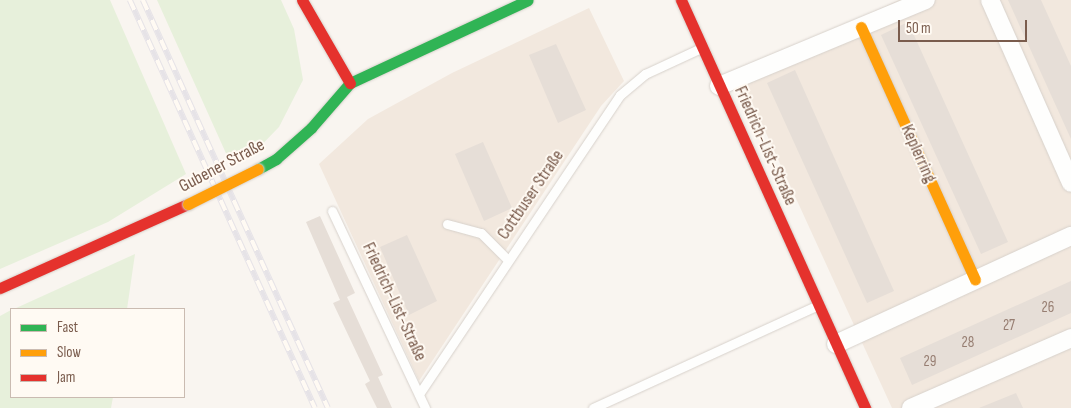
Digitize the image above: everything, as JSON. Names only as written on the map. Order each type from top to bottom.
[{"type":"street","points":[[302,0],[350,83],[528,0]]},
{"type":"street","name":"Friedrich-List-Straße","points":[[681,0],[864,408]]},
{"type":"street","points":[[719,86],[926,0]]},
{"type":"street","points":[[990,0],[1071,183]]},
{"type":"street","name":"Keplerring","points":[[861,28],[975,280]]},
{"type":"street","name":"Gubener Straße","points":[[0,288],[188,204],[276,159],[311,128],[350,83]]},
{"type":"street","points":[[836,344],[1071,236]]},
{"type":"street","points":[[911,408],[1071,338]]},
{"type":"lane","name":"Cottbuser Straße","points":[[419,394],[620,95],[645,74],[702,48]]},
{"type":"lane","name":"Friedrich-List-Straße","points":[[332,211],[425,408]]},
{"type":"lane","points":[[447,224],[481,233],[508,260]]},
{"type":"lane","points":[[593,408],[818,306]]},
{"type":"shaded area","points":[[899,0],[1071,0],[1071,408],[892,408],[739,74]]},
{"type":"shaded area","points":[[589,8],[624,81],[601,106],[419,381],[319,164],[368,119],[452,73]]},
{"type":"green space","points":[[0,0],[110,0],[186,174],[108,222],[0,269]]},
{"type":"green space","points":[[157,0],[281,0],[294,29],[303,80],[279,127],[249,158],[236,164],[229,160]]},
{"type":"green space","points":[[135,254],[127,308],[16,308]]},
{"type":"green space","points":[[10,311],[10,398],[113,398],[111,408],[0,408],[0,316]]},
{"type":"building","points":[[1008,0],[1041,0],[1071,66],[1071,139]]},
{"type":"building","points":[[908,22],[1008,242],[981,254],[881,35]]},
{"type":"building","points":[[556,44],[586,110],[558,123],[529,55]]},
{"type":"building","points":[[795,70],[894,291],[867,303],[767,83]]},
{"type":"building","points":[[483,142],[512,208],[484,221],[455,154]]},
{"type":"building","points":[[320,216],[355,293],[347,297],[383,375],[378,377],[392,408],[377,408],[365,384],[370,381],[333,303],[340,300],[306,222]]},
{"type":"building","points":[[407,235],[437,301],[409,315],[380,247]]},
{"type":"building","points":[[1071,281],[1071,313],[912,385],[900,358]]},
{"type":"building","points":[[1016,393],[1023,408],[979,408]]},
{"type":"railway","points":[[130,0],[315,408]]},
{"type":"railway","points":[[143,0],[328,408]]},
{"type":"traffic: fast","points":[[258,169],[276,159],[311,128],[350,83],[528,0]]},
{"type":"traffic: slow","points":[[861,27],[975,280]]},
{"type":"traffic: slow","points":[[188,204],[258,169]]},
{"type":"traffic: jam","points":[[302,0],[350,83]]},
{"type":"traffic: jam","points":[[681,0],[865,408]]},
{"type":"traffic: jam","points":[[0,288],[188,204]]}]
